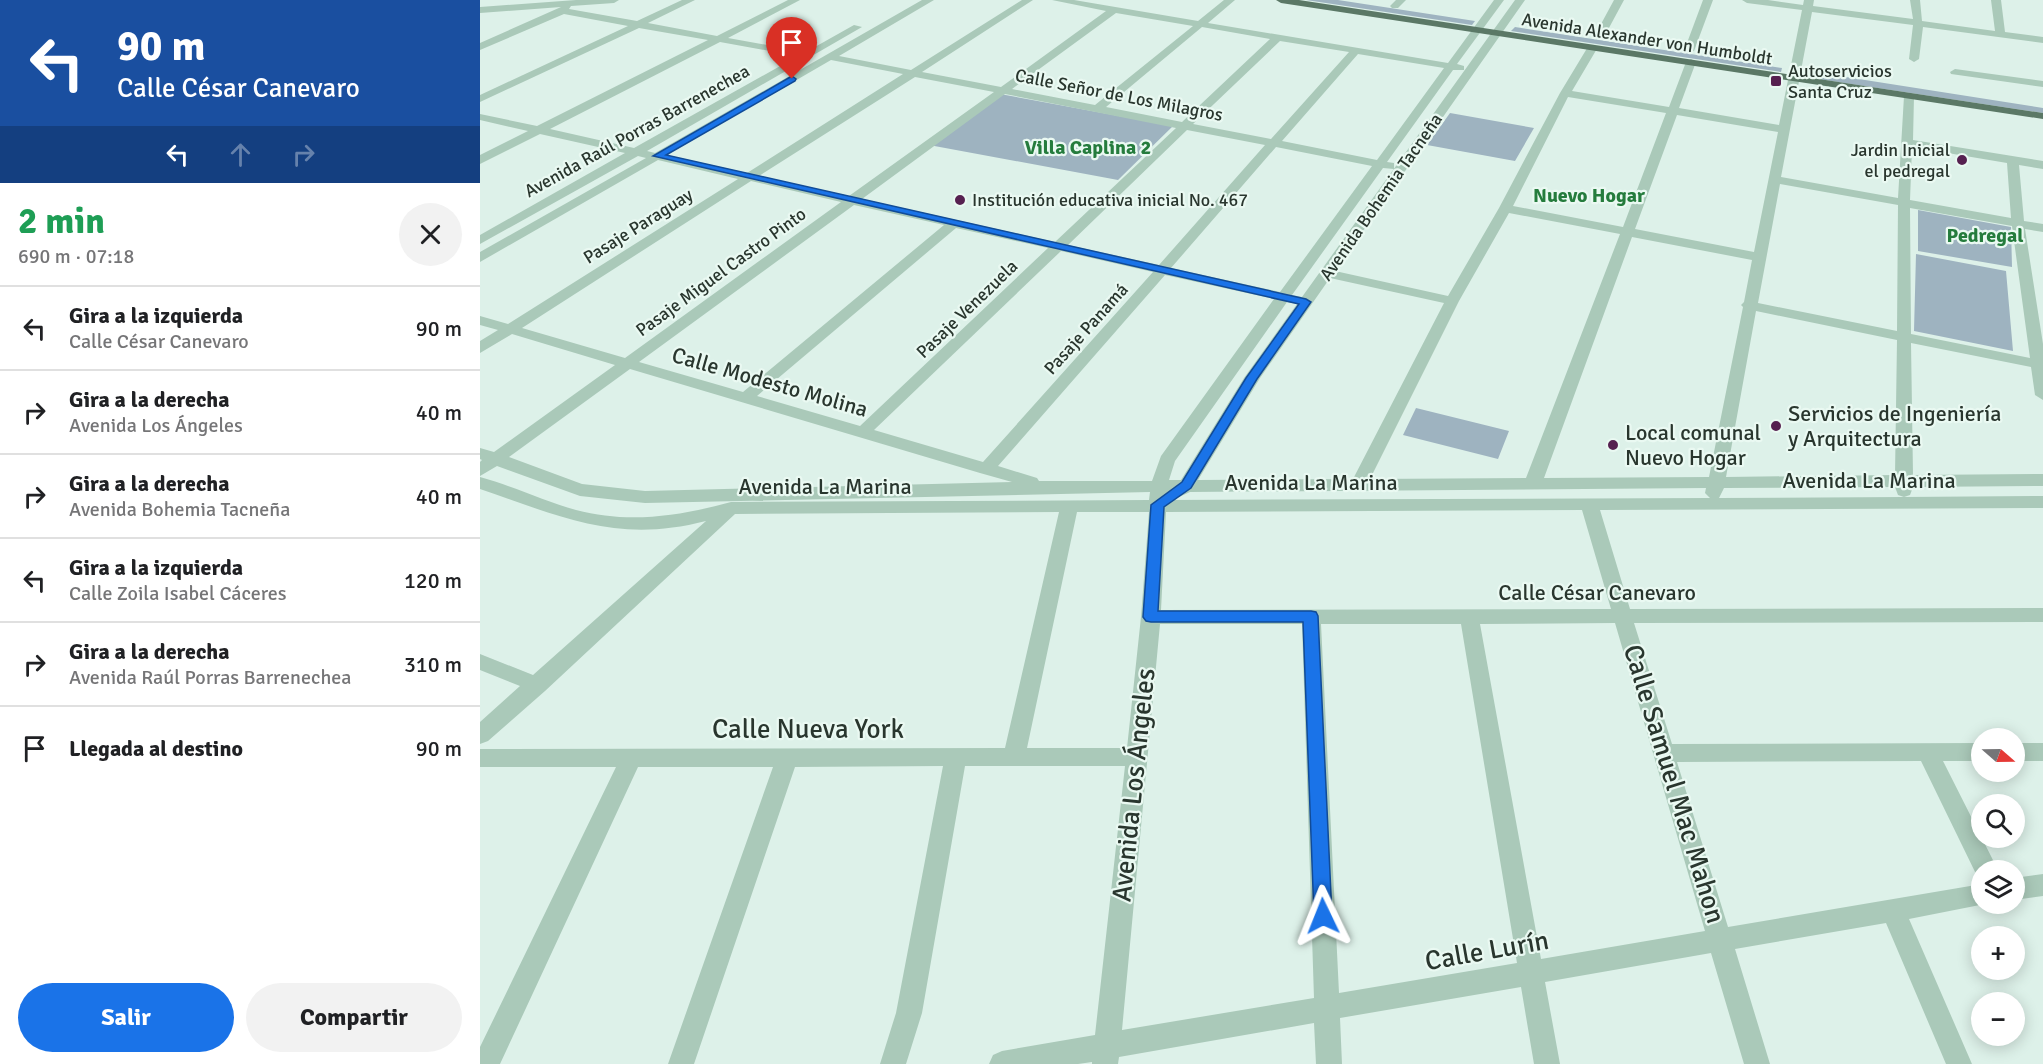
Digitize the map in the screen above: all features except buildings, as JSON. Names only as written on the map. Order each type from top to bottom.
[{"type":"main road","name":"Avenida Alexander von Humboldt","points":[[1281,0],[1479,22],[1501,28],[1795,73],[2043,105]]},
{"type":"main road","name":"Avenida Alexander von Humboldt","points":[[1795,73],[1909,96],[2043,116]]},
{"type":"street","points":[[480,47],[566,7],[614,0]]},
{"type":"street","points":[[480,99],[690,0]]},
{"type":"street","points":[[480,160],[795,0]]},
{"type":"street","name":"Avenida Raúl Porras Barrenechea","points":[[480,240],[905,0]]},
{"type":"street","name":"Avenida Raúl Porras Barrenechea","points":[[480,258],[929,0]]},
{"type":"street","name":"Pasaje Paraguay","points":[[480,348],[1028,0]]},
{"type":"street","points":[[1057,0],[1471,69]]},
{"type":"street","points":[[1097,109],[1230,0]]},
{"type":"street","name":"Avenida Bohemia Tacneña","points":[[1158,495],[1167,460],[1451,66],[1479,22],[1499,0]]},
{"type":"street","name":"Avenida Bohemia Tacneña","points":[[1187,485],[1252,378],[1520,0]]},
{"type":"street","points":[[1361,484],[1363,473],[1452,301],[1618,0]]},
{"type":"street","points":[[1533,483],[1671,111],[1708,0]]},
{"type":"street","points":[[1747,0],[1808,4],[1917,24],[2043,40]]},
{"type":"street","points":[[1914,59],[1917,24],[1916,0]]},
{"type":"street","points":[[1996,0],[2000,34]]},
{"type":"street","points":[[480,10],[547,3],[638,25],[807,56]]},
{"type":"street","points":[[1713,503],[1715,482],[1808,4]]},
{"type":"street","name":"Pasaje Miguel Castro Pinto","points":[[480,470],[488,456],[627,363],[1113,10]]},
{"type":"street","name":"Pasaje Venezuela","points":[[863,432],[1278,37]]},
{"type":"street","name":"Pasaje Panamá","points":[[986,469],[1356,50]]},
{"type":"street","name":"Calle Señor de Los Milagros","points":[[830,57],[1400,168]]},
{"type":"street","points":[[1955,72],[2043,84]]},
{"type":"street","points":[[1565,93],[1784,129]]},
{"type":"street","points":[[1904,502],[1904,202],[1909,96]]},
{"type":"street","points":[[480,117],[1306,302]]},
{"type":"street","points":[[1908,143],[2043,165]]},
{"type":"street","points":[[2013,161],[2018,224],[2041,365],[2043,395]]},
{"type":"street","points":[[1774,179],[2043,228]]},
{"type":"street","points":[[1505,208],[1758,257]]},
{"type":"street","points":[[745,398],[954,223]]},
{"type":"street","points":[[1326,273],[1452,301]]},
{"type":"street","points":[[1749,305],[2041,365]]},
{"type":"street","name":"Calle Modesto Molina","points":[[480,320],[1047,486]]},
{"type":"street","name":"Avenida La Marina","points":[[488,456],[580,490],[645,497],[1047,486],[1158,495],[1589,504],[2043,502]]},
{"type":"street","name":"Avenida La Marina","points":[[480,483],[604,523],[643,523],[696,519],[731,508],[1069,508],[1158,495],[1187,485],[2043,480]]},
{"type":"street","points":[[480,735],[747,494]]},
{"type":"street","name":"Avenida Los Ángeles","points":[[1105,1055],[1151,617],[1158,495]]},
{"type":"street","name":"Calle Samuel Mac Mahon","points":[[1589,504],[1757,1064]]},
{"type":"street","points":[[1014,758],[1069,508]]},
{"type":"street","name":"Calle César Canevaro","points":[[1151,617],[2043,615]]},
{"type":"street","points":[[1311,616],[1329,1064]]},
{"type":"street","points":[[1469,616],[1547,1064]]},
{"type":"street","points":[[480,662],[538,685]]},
{"type":"street","points":[[1927,752],[1981,860]]},
{"type":"street","points":[[1664,753],[1971,752]]},
{"type":"street","points":[[2025,752],[2043,752]]},
{"type":"street","points":[[893,1064],[909,1013],[957,757]]},
{"type":"street","name":"Calle Nueva York","points":[[480,758],[1137,757]]},
{"type":"street","points":[[486,1064],[631,758]]},
{"type":"street","points":[[681,1064],[788,758]]},
{"type":"street","points":[[2025,887],[2043,885]]},
{"type":"street","name":"Calle Lurín","points":[[1002,1064],[1105,1055],[1327,1009],[1971,897]]},
{"type":"street","points":[[1893,910],[1959,1064]]},
{"type":"shaded area","points":[[1306,0],[1338,0],[1475,21],[1472,25]]},
{"type":"shaded area","points":[[1515,27],[1782,68],[1781,72],[1511,31]]},
{"type":"shaded area","points":[[1814,72],[2043,108],[2043,113],[1812,78]]},
{"type":"shaded area","points":[[1000,94],[1173,126],[1118,180],[929,145]]},
{"type":"shaded area","points":[[1450,113],[1534,128],[1515,161],[1427,145]]},
{"type":"shaded area","points":[[1918,210],[2011,227],[2012,267],[1918,251]]},
{"type":"shaded area","points":[[1916,254],[2006,271],[2013,351],[1914,331]]},
{"type":"shaded area","points":[[1416,408],[1509,431],[1498,459],[1403,435]]},
{"type":"place","name":"Autoservicios Santa Cruz","points":[[1776,81]]},
{"type":"place","name":"Jardin Inicial el pedregal","points":[[1962,160]]},
{"type":"place","name":"Institución educativa inicial No. 467","points":[[960,200]]},
{"type":"place","name":"Servicios de Ingeniería y Arquitectura","points":[[1776,426]]},
{"type":"place","name":"Local comunal Nuevo Hogar","points":[[1613,445]]},
{"type":"district","name":"Villa Caplina 2","points":[[1088,147]]},
{"type":"district","name":"Nuevo Hogar","points":[[1589,195]]},
{"type":"district","name":"Pedregal","points":[[1985,235]]},
{"type":"route","points":[[792,79],[658,156],[1306,302],[1252,378],[1187,485],[1158,505],[1151,617],[1311,616],[1323,916]]}]
